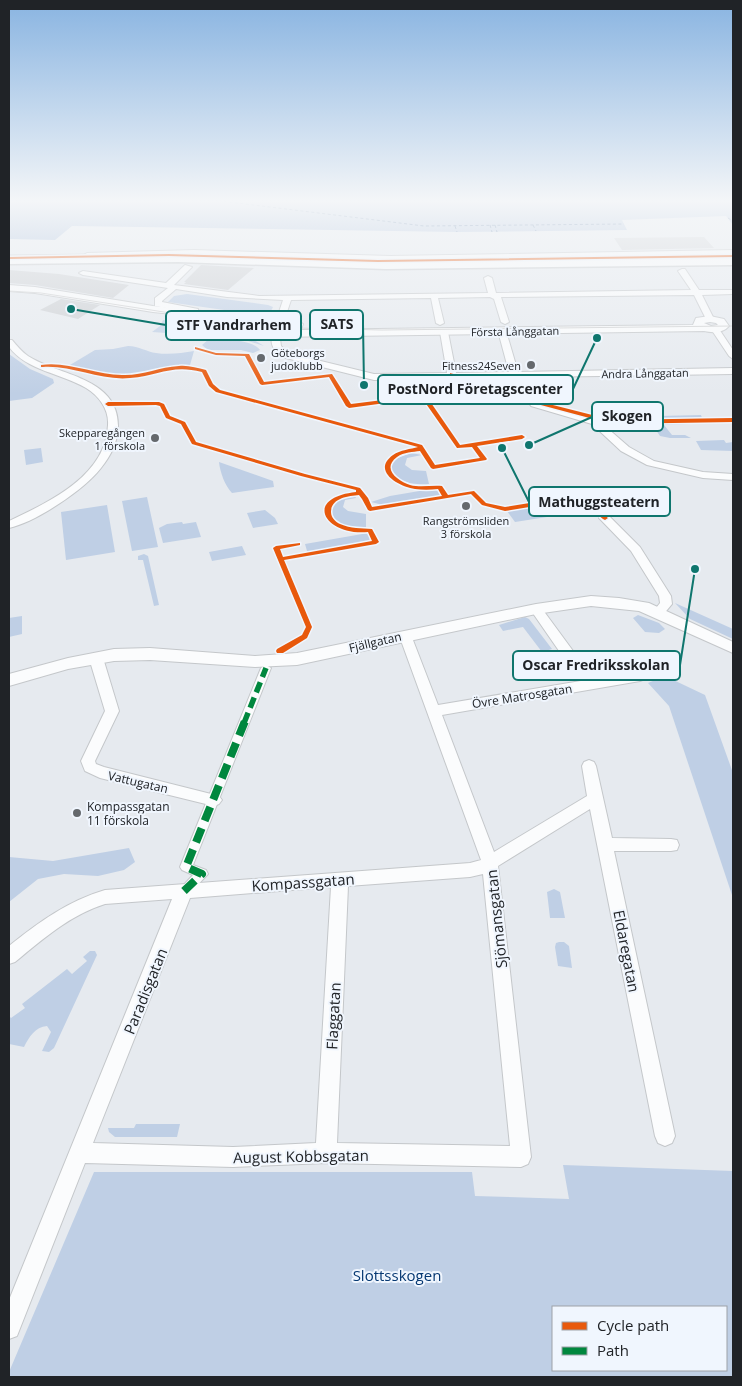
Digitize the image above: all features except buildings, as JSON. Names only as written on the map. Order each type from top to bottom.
[{"type":"highway","points":[[40,265],[68,268],[83,273]]},
{"type":"highway","points":[[285,265],[372,268],[620,265]]},
{"type":"highway","points":[[378,265],[421,265]]},
{"type":"highway","points":[[450,268],[477,271],[488,278],[494,271],[522,267]]},
{"type":"street","points":[[188,267],[157,302],[160,305],[213,314]]},
{"type":"street","points":[[682,271],[696,292],[712,324],[733,356]]},
{"type":"street","points":[[83,273],[240,297],[493,296],[733,292]]},
{"type":"street","points":[[488,278],[493,296],[498,298],[514,374]]},
{"type":"street","name":"Första Långgatan","points":[[9,288],[36,290],[153,309],[261,320],[276,319],[442,328]]},
{"type":"street","name":"Första Långgatan","points":[[9,293],[36,294],[135,312],[177,316],[281,334],[503,326],[712,324],[733,328]]},
{"type":"street","points":[[434,296],[452,374]]},
{"type":"street","points":[[263,330],[261,328],[262,324],[276,319],[288,298]]},
{"type":"street","name":"Första Långgatan","points":[[712,324],[733,319]]},
{"type":"street","points":[[281,334],[297,328],[298,324],[295,321]]},
{"type":"street","name":"Andra Långgatan","points":[[281,334],[274,340],[278,352],[374,377],[452,374],[733,371]]},
{"type":"street","points":[[9,342],[27,359],[74,377],[97,391],[110,407],[114,428],[111,444],[104,458],[81,482],[50,504],[9,525]]},
{"type":"street","points":[[531,374],[526,380],[530,397],[534,404],[595,422],[625,450],[641,459],[661,466],[703,475],[733,477]]},
{"type":"street","points":[[605,518],[636,549],[665,596],[666,604],[658,613]]},
{"type":"street","name":"Fjällgatan","points":[[9,680],[96,658],[142,654],[246,662],[279,662],[307,658],[405,635],[536,609],[597,601],[629,604],[658,613],[733,648]]},
{"type":"street","points":[[536,609],[571,658]]},
{"type":"street","name":"Sjömansgatan","points":[[405,635],[490,863],[521,1157]]},
{"type":"street","name":"Vattugatan","points":[[96,658],[112,710],[88,761],[90,767],[100,772],[214,800]]},
{"type":"street","name":"Paradisgatan","points":[[9,1328],[184,891],[202,874],[186,867],[266,668]]},
{"type":"street","name":"Övre Matrosgatan","points":[[434,711],[640,676]]},
{"type":"street","name":"Eldaregatan","points":[[589,766],[665,1136]]},
{"type":"street","name":"Kompassgatan","points":[[9,956],[74,908],[88,901],[119,895],[470,870],[490,863],[511,848],[596,798]]},
{"type":"street","points":[[606,844],[671,846]]},
{"type":"street","name":"Flaggatan","points":[[326,1153],[340,879]]},
{"type":"street","name":"August Kobbsgatan","points":[[80,1153],[233,1157],[326,1153],[521,1157]]},
{"type":"green space","points":[[187,294],[273,307],[271,311],[245,313],[168,302],[174,296]]},
{"type":"green space","points":[[163,320],[237,330],[264,346],[239,338],[152,332],[160,326]]},
{"type":"green space","points":[[209,339],[229,339],[244,342],[260,350],[253,353],[241,350],[208,350],[202,345]]},
{"type":"green space","points":[[128,346],[161,354],[194,351],[190,365],[175,366],[132,375],[110,374],[74,368],[70,365],[95,350]]},
{"type":"green space","points":[[9,354],[30,369],[53,379],[54,383],[32,398],[9,401]]},
{"type":"green space","points":[[644,402],[651,402],[660,416],[701,415],[702,418],[654,418],[651,417]]},
{"type":"green space","points":[[712,421],[715,423],[664,425],[672,435],[685,435],[691,438],[660,436],[652,424],[654,422]]},
{"type":"green space","points":[[724,440],[726,443],[733,442],[733,451],[701,450],[696,441]]},
{"type":"green space","points":[[41,448],[43,462],[26,465],[24,450]]},
{"type":"green space","points":[[411,453],[422,455],[407,458],[405,465],[412,470],[426,471],[429,484],[405,482],[392,472],[390,466],[395,459]]},
{"type":"green space","points":[[219,462],[273,481],[274,487],[232,493],[223,479]]},
{"type":"green space","points":[[437,488],[442,492],[439,496],[383,505],[371,502],[390,496]]},
{"type":"green space","points":[[354,495],[356,498],[345,500],[343,507],[348,511],[366,514],[366,527],[351,527],[341,524],[330,515],[330,510],[337,499]]},
{"type":"green space","points":[[147,497],[158,547],[132,551],[122,501]]},
{"type":"green space","points":[[552,504],[560,515],[515,522],[507,511]]},
{"type":"green space","points":[[107,505],[115,552],[66,560],[61,512]]},
{"type":"green space","points":[[265,510],[275,518],[278,524],[253,528],[247,513]]},
{"type":"green space","points":[[182,522],[183,524],[196,522],[201,537],[163,543],[159,528],[167,524]]},
{"type":"green space","points":[[368,533],[370,539],[367,542],[314,551],[307,551],[305,544]]},
{"type":"green space","points":[[242,546],[246,555],[212,561],[209,552]]},
{"type":"green space","points":[[144,554],[148,556],[159,605],[154,606],[143,560],[138,560],[138,556]]},
{"type":"green space","points":[[675,603],[733,629],[733,639],[690,619]]},
{"type":"green space","points":[[638,615],[659,623],[665,629],[659,633],[645,632],[633,618]]},
{"type":"green space","points":[[22,616],[22,634],[9,637],[9,618]]},
{"type":"green space","points":[[525,617],[529,619],[552,649],[542,652],[523,627],[503,631],[499,625]]},
{"type":"green space","points":[[665,676],[705,695],[733,773],[733,898],[669,706],[648,683]]},
{"type":"green space","points":[[129,848],[135,862],[124,870],[98,876],[64,874],[38,879],[9,902],[9,857],[53,861]]},
{"type":"green space","points":[[554,889],[560,892],[565,918],[550,918],[547,892]]},
{"type":"green space","points":[[564,942],[569,946],[572,968],[558,966],[555,947],[556,943]]},
{"type":"green space","points":[[90,951],[95,951],[97,955],[54,1048],[49,1052],[42,1051],[51,1032],[47,1026],[36,1030],[24,1047],[9,1044],[9,1016],[11,1018],[25,1008],[22,1004],[67,969],[72,974],[87,961],[83,957]]},
{"type":"green space","points":[[136,1124],[180,1124],[177,1137],[115,1137],[109,1132],[108,1128],[134,1128]]},
{"type":"green space","name":"Slottsskogen","points":[[563,1165],[733,1171],[733,1377],[9,1377],[9,1372],[94,1172],[472,1172],[475,1196],[569,1199]]},
{"type":"tram line","points":[[9,291],[41,293],[235,323],[297,328],[382,330],[733,326]]},
{"type":"marked path","points":[[184,891],[202,874],[186,867],[266,668]]},
{"type":"cycle path","points":[[197,348],[216,354],[247,355],[262,384],[330,375],[349,406],[434,395],[433,388],[427,388]]},
{"type":"cycle path","points":[[43,366],[57,366],[120,377],[131,377],[170,368],[192,368],[204,371],[211,385],[218,391],[420,446],[422,449]]},
{"type":"cycle path","points":[[452,374],[456,376],[530,377],[536,399],[539,403],[612,422],[733,420]]},
{"type":"cycle path","points":[[424,397],[459,447],[522,437]]},
{"type":"cycle path","points":[[108,404],[157,403],[162,405],[168,417],[183,423],[194,443],[358,489],[360,493]]},
{"type":"cycle path","points":[[281,559],[376,542],[370,530],[347,529],[333,522],[328,510],[331,502],[344,495],[360,493],[365,498],[370,509],[446,497],[440,487],[415,488],[395,480],[388,471],[389,461],[401,453],[422,449],[433,467],[484,459],[474,445]]},
{"type":"cycle path","points":[[446,497],[472,492],[484,504],[505,509],[579,497],[605,518]]},
{"type":"cycle path","points":[[280,651],[305,636],[309,627],[276,548],[298,544]]},
{"type":"place","name":"STF Vandrarhem","points":[[71,309]]},
{"type":"place","name":"PostNord Företagscenter","points":[[597,338]]},
{"type":"place","name":"Göteborgs judoklubb","points":[[261,358]]},
{"type":"place","name":"Fitness24Seven","points":[[531,365]]},
{"type":"place","name":"SATS","points":[[364,385]]},
{"type":"place","name":"Skepparegången 1 förskola","points":[[155,438]]},
{"type":"place","name":"Skogen","points":[[529,445]]},
{"type":"place","name":"Mathuggsteatern","points":[[502,448]]},
{"type":"place","name":"Rangströmsliden 3 förskola","points":[[466,506]]},
{"type":"place","name":"Oscar Fredriksskolan","points":[[695,569]]},
{"type":"place","name":"Kompassgatan 11 förskola","points":[[77,813]]}]
